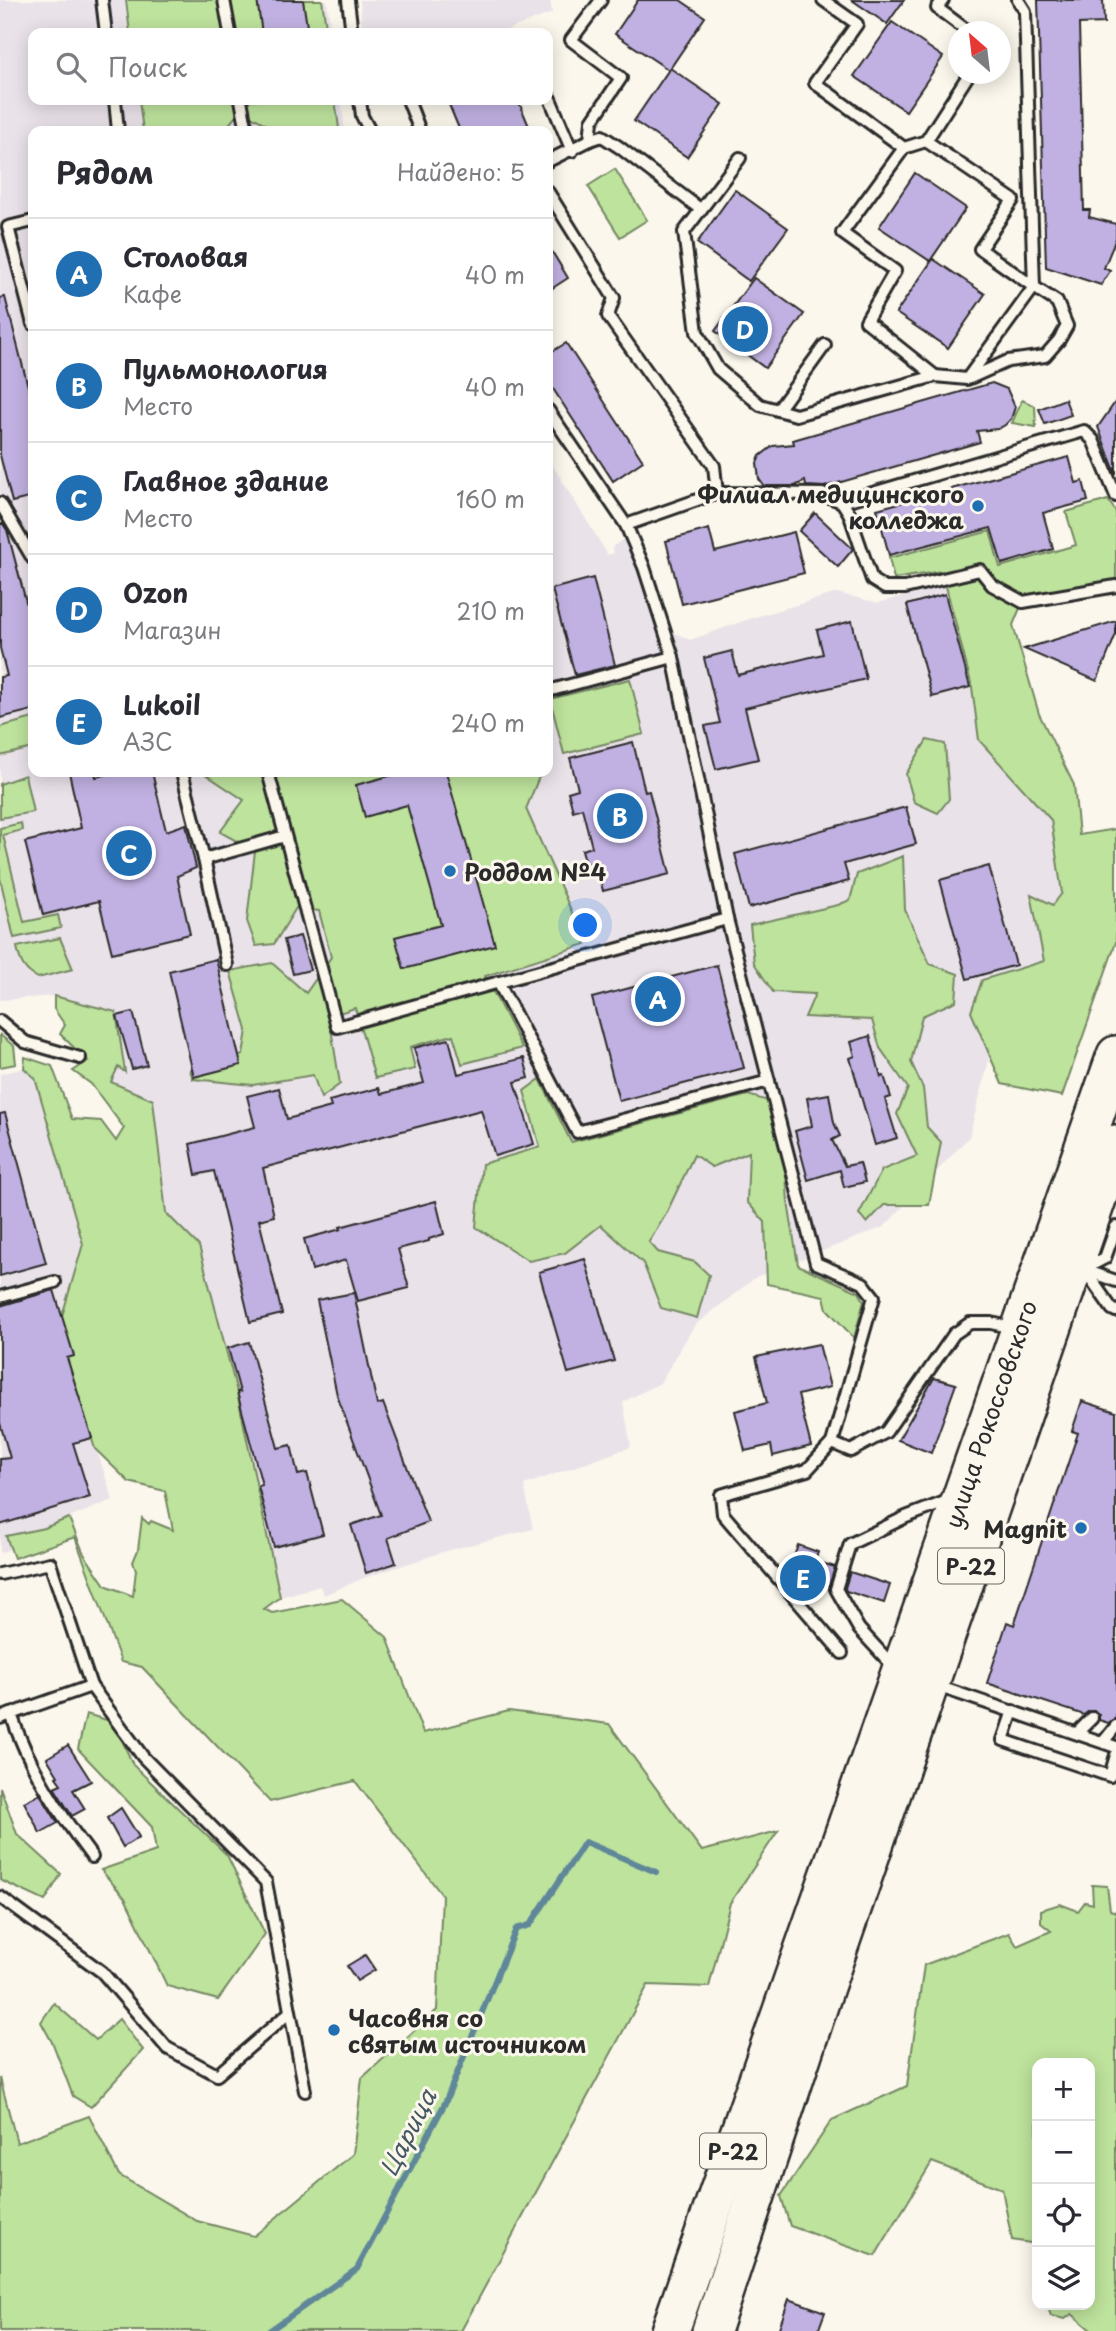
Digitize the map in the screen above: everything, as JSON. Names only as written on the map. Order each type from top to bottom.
[{"type":"highway","name":"улица Рокоссовского","points":[[915,1678],[962,1495],[1116,1055]]},
{"type":"highway","name":"улица Рокоссовского","points":[[810,1979],[915,1678],[1095,1264],[1113,1159]]},
{"type":"highway","name":"Р-22","points":[[670,2331],[810,1979]]},
{"type":"highway","name":"Р-22","points":[[711,2331],[810,1979]]},
{"type":"lane","points":[[102,0],[105,28]]},
{"type":"lane","points":[[224,0],[229,28]]},
{"type":"lane","points":[[348,0],[351,28]]},
{"type":"lane","points":[[590,140],[592,121],[621,78],[570,40],[601,0]]},
{"type":"lane","points":[[823,0],[857,24],[815,83],[904,148]]},
{"type":"lane","points":[[943,0],[937,8],[954,21]]},
{"type":"lane","points":[[967,379],[1034,287],[1025,11],[1018,0]]},
{"type":"lane","points":[[935,376],[866,321],[895,271],[842,233],[904,148],[926,141],[963,84]]},
{"type":"lane","points":[[115,105],[117,126]]},
{"type":"lane","points":[[242,105],[246,126]]},
{"type":"lane","points":[[361,105],[367,126]]},
{"type":"lane","points":[[410,105],[418,126]]},
{"type":"lane","points":[[553,105],[572,151]]},
{"type":"lane","points":[[553,159],[602,136],[619,146],[700,209]]},
{"type":"lane","points":[[926,141],[1031,212]]},
{"type":"lane","points":[[740,158],[684,232],[697,332],[718,369],[760,405],[796,415],[935,376],[967,379],[1008,360],[1045,356],[1067,326],[1057,302],[980,249],[1013,200]]},
{"type":"lane","points":[[553,199],[614,298],[608,316],[714,466],[717,493]]},
{"type":"lane","points":[[28,222],[8,227],[28,305]]},
{"type":"lane","points":[[778,410],[825,345]]},
{"type":"lane","points":[[553,417],[626,525],[644,567],[673,657],[727,919],[816,1263],[863,1283],[874,1297],[832,1443],[807,1470],[721,1495],[723,1514],[842,1653]]},
{"type":"lane","points":[[842,502],[1084,431],[1093,440],[1116,496]]},
{"type":"lane","points":[[626,525],[717,493],[822,494],[842,502],[849,513],[872,580],[885,588],[905,588],[980,570],[992,585],[1023,602],[1116,586]]},
{"type":"lane","points":[[2,508],[28,551]]},
{"type":"lane","points":[[553,690],[673,657]]},
{"type":"lane","points":[[183,777],[227,965]]},
{"type":"lane","points":[[269,777],[337,1027],[727,919]]},
{"type":"lane","points":[[204,859],[285,836]]},
{"type":"lane","points":[[498,982],[577,1132],[769,1081]]},
{"type":"lane","points":[[0,1021],[25,1042],[80,1058]]},
{"type":"lane","points":[[1095,1264],[1116,1227]]},
{"type":"lane","points":[[1095,1264],[1116,1281]]},
{"type":"lane","points":[[1095,1264],[1112,1309],[1116,1311]]},
{"type":"lane","points":[[0,1297],[55,1282]]},
{"type":"lane","points":[[832,1443],[851,1451],[886,1432],[954,1334],[970,1323],[991,1323],[1020,1329]]},
{"type":"lane","points":[[962,1495],[906,1517],[850,1544],[836,1589],[859,1629],[915,1678],[1116,1746]]},
{"type":"lane","points":[[0,1573],[50,1563],[91,1686],[143,1756],[266,1882],[305,2091]]},
{"type":"lane","points":[[91,1686],[6,1716],[67,1825],[92,1857]]},
{"type":"lane","points":[[1013,1711],[1003,1740],[1110,1776],[1116,1755]]},
{"type":"lane","points":[[1078,1732],[1092,1718]]},
{"type":"lane","points":[[1104,1741],[1116,1726]]},
{"type":"lane","points":[[0,1897],[103,1972],[167,2048],[217,2075],[290,2012]]},
{"type":"shaded area","points":[[0,0],[327,0],[330,28],[28,28],[28,105],[342,105],[344,126],[28,126],[28,777],[553,777],[553,466],[608,555],[614,553],[612,547],[634,532],[651,568],[673,632],[690,640],[755,617],[837,593],[878,603],[980,574],[1064,811],[1104,897],[1045,963],[996,1033],[969,1137],[884,1227],[756,1277],[694,1326],[660,1383],[623,1402],[631,1447],[524,1485],[533,1529],[446,1551],[364,1578],[324,1595],[320,1586],[280,1597],[237,1392],[199,1246],[166,1214],[153,1100],[111,1082],[118,1067],[124,1071],[116,1012],[54,996],[0,1000]]},
{"type":"shaded area","points":[[360,0],[550,0],[552,13],[512,28],[362,28]]},
{"type":"shaded area","points":[[24,1068],[35,1078],[83,1244],[62,1316],[67,1358],[113,1500],[44,1528],[6,1536],[10,1549],[0,1553],[0,1074]]},
{"type":"green space","points":[[126,0],[322,0],[326,28],[129,28]]},
{"type":"green space","points":[[140,105],[336,105],[339,126],[269,126],[251,116],[236,116],[228,126],[142,126]]},
{"type":"green space","points":[[615,169],[647,220],[620,237],[588,186]]},
{"type":"green space","points":[[1022,400],[1035,406],[1036,427],[1012,423]]},
{"type":"green space","points":[[1108,500],[1116,512],[1116,580],[1025,596],[1013,625],[1039,714],[1074,785],[1079,835],[1116,829],[1116,942],[1062,1096],[1002,1084],[971,1012],[982,980],[1044,961],[1031,894],[1053,905],[1062,893],[1051,820],[979,740],[972,687],[942,571],[894,579],[889,558],[990,531],[1000,567],[1076,545],[1066,512]]},
{"type":"green space","points":[[630,679],[644,734],[564,754],[553,711],[553,698]]},
{"type":"green space","points":[[28,719],[28,749],[0,756],[0,727]]},
{"type":"green space","points":[[927,740],[945,744],[949,799],[938,813],[914,802],[906,774]]},
{"type":"green space","points":[[25,775],[33,812],[0,818],[0,784]]},
{"type":"green space","points":[[210,777],[539,777],[526,809],[586,944],[485,976],[522,1048],[462,1064],[453,1035],[410,1047],[415,1069],[375,1078],[355,1008],[329,1016],[340,1084],[321,1098],[313,1075],[253,1085],[193,1079],[190,1070],[243,1055],[247,1030],[230,971],[272,963],[306,993],[331,957],[319,911],[296,908],[274,944],[256,946],[247,921],[255,851],[220,832],[244,800]]},
{"type":"green space","points":[[21,823],[22,830],[3,835],[24,922],[58,915],[61,928],[14,938],[0,878],[0,828]]},
{"type":"green space","points":[[903,856],[905,910],[930,964],[958,974],[956,1001],[922,1016],[911,1062],[923,1088],[927,1127],[941,1142],[929,1205],[884,1205],[867,1223],[859,1214],[882,1170],[917,1156],[897,1114],[908,1088],[880,1048],[872,1020],[805,1017],[815,994],[773,992],[754,963],[750,925],[850,900],[857,874]]},
{"type":"green space","points":[[60,938],[73,969],[38,978],[26,969],[17,947]]},
{"type":"green space","points":[[54,996],[116,1012],[125,1072],[118,1067],[111,1082],[153,1100],[166,1213],[199,1246],[237,1392],[280,1597],[264,1609],[272,1613],[342,1599],[387,1637],[423,1733],[509,1711],[609,1724],[702,1851],[778,1831],[730,1903],[709,1987],[648,1985],[461,2331],[0,2331],[0,2078],[17,2143],[89,2116],[119,2175],[197,2221],[254,2236],[353,2154],[362,2078],[437,2010],[442,1895],[355,1781],[270,1802],[142,1667],[121,1662],[75,1537],[14,1558],[6,1536],[44,1528],[69,1518],[84,1554],[105,1585],[133,1596],[136,1570],[133,1562],[138,1550],[142,1518],[149,1524],[151,1521],[173,1530],[165,1491],[129,1482],[95,1449],[67,1358],[62,1316],[83,1244],[35,1078],[24,1068],[25,1057],[52,1066],[72,1119],[101,1121],[116,1141],[124,1128],[91,1084],[73,1071],[88,1061],[60,1034],[65,1025],[54,1009]]},
{"type":"green space","points":[[0,1035],[14,1046],[16,1064],[0,1067]]},
{"type":"green space","points":[[540,1079],[571,1142],[748,1095],[781,1105],[788,1202],[798,1265],[859,1292],[864,1301],[854,1338],[827,1309],[824,1296],[767,1284],[765,1222],[747,1202],[749,1152],[712,1167],[694,1155],[666,1214],[649,1242],[658,1252],[695,1262],[709,1275],[697,1318],[661,1308],[643,1263],[601,1225],[565,1253],[529,1261],[476,1227],[482,1164],[540,1147],[524,1091]]},
{"type":"green space","points":[[86,1714],[114,1722],[133,1765],[227,1855],[265,1934],[218,2000],[167,1986],[125,1898],[101,1870],[156,1851],[152,1827],[78,1749]]},
{"type":"green space","points":[[0,1787],[17,1834],[61,1874],[45,1901],[0,1880]]},
{"type":"green space","points":[[1092,1885],[1107,1886],[1110,1910],[1116,1912],[1116,2331],[1092,2331],[1072,2314],[1065,2319],[1051,2316],[1049,2310],[1095,2310],[1095,2058],[1032,2058],[1032,2243],[1012,2240],[1002,2189],[932,2162],[875,2256],[790,2226],[781,2196],[832,2120],[907,2086],[924,1965],[1009,1933],[1017,1946],[1051,1931],[1041,1923],[1041,1910],[1060,1904],[1078,1911],[1085,1902],[1093,1904]]},
{"type":"green space","points":[[54,2003],[96,2040],[119,2019],[143,2050],[91,2107],[73,2096],[53,2044],[41,2022]]},
{"type":"building","points":[[257,0],[303,0],[307,28],[261,28]]},
{"type":"building","points":[[638,0],[680,0],[705,17],[669,70],[615,34]]},
{"type":"building","points":[[852,0],[904,0],[887,24]]},
{"type":"building","points":[[1038,0],[1103,0],[1104,23],[1079,24],[1084,210],[1090,210],[1089,217],[1116,224],[1116,238],[1104,268],[1110,271],[1101,285],[1046,267]]},
{"type":"building","points":[[892,22],[943,57],[906,111],[854,76]]},
{"type":"building","points":[[670,68],[723,104],[687,157],[634,121]]},
{"type":"building","points":[[449,105],[520,105],[529,126],[458,126]]},
{"type":"building","points":[[915,173],[966,208],[930,261],[879,227]]},
{"type":"building","points":[[735,190],[788,228],[749,281],[697,243]]},
{"type":"building","points":[[553,253],[568,278],[553,288]]},
{"type":"building","points":[[933,259],[985,294],[948,348],[896,313]]},
{"type":"building","points":[[754,278],[804,314],[765,368],[715,331]]},
{"type":"building","points":[[5,297],[28,387],[28,498],[12,502],[0,455],[0,298]]},
{"type":"building","points":[[566,343],[643,461],[613,481],[553,389],[553,351]]},
{"type":"building","points":[[992,383],[1007,389],[1015,407],[1011,419],[1005,425],[998,429],[977,431],[980,442],[824,487],[806,486],[805,481],[795,486],[764,486],[759,479],[757,463],[760,456],[773,446],[794,444],[793,440]]},
{"type":"building","points":[[1065,399],[1071,415],[1045,424],[1039,409]]},
{"type":"building","points":[[1116,401],[1116,474],[1098,427]]},
{"type":"building","name":"Филиал медицинского колледжа","points":[[1069,457],[1076,483],[1083,481],[1088,501],[1043,513],[1053,549],[1002,564],[991,528],[889,555],[877,509]]},
{"type":"building","points":[[815,513],[853,549],[838,567],[799,531]]},
{"type":"building","points":[[0,524],[3,524],[7,530],[28,609],[28,711],[0,718],[0,677],[7,676],[0,648]]},
{"type":"building","points":[[709,529],[715,552],[794,532],[804,573],[682,604],[666,541]]},
{"type":"building","points":[[593,578],[615,665],[575,675],[553,589]]},
{"type":"building","points":[[945,594],[970,687],[932,697],[907,605]]},
{"type":"building","points":[[852,621],[866,679],[745,708],[758,759],[716,769],[705,726],[720,723],[704,658],[732,651],[738,675],[823,654],[817,630]]},
{"type":"building","points":[[1116,621],[1116,634],[1097,681],[1024,649]]},
{"type":"building","points":[[633,742],[645,792],[649,791],[670,874],[603,891],[596,862],[586,864],[582,850],[592,847],[582,808],[573,811],[568,792],[578,789],[570,758]]},
{"type":"building","points":[[70,777],[153,777],[166,831],[186,824],[196,868],[177,876],[190,934],[112,953],[99,901],[43,915],[25,842],[81,828]]},
{"type":"building","name":"Роддом №4","points":[[386,777],[447,777],[495,945],[404,969],[395,937],[441,925],[407,805],[365,817],[356,785]]},
{"type":"building","points":[[906,807],[916,844],[844,864],[849,881],[749,908],[735,854]]},
{"type":"building","points":[[989,866],[1016,965],[967,979],[940,880]]},
{"type":"building","points":[[300,936],[310,970],[293,974],[284,940]]},
{"type":"building","points":[[216,959],[241,1065],[194,1077],[169,971]]},
{"type":"building","points":[[717,965],[744,1068],[619,1101],[592,998]]},
{"type":"building","points":[[133,1012],[147,1065],[132,1069],[117,1016]]},
{"type":"building","points":[[870,1036],[881,1077],[884,1076],[891,1097],[885,1099],[897,1138],[875,1145],[850,1058],[855,1056],[851,1042]]},
{"type":"building","points":[[449,1039],[458,1074],[524,1058],[529,1078],[515,1082],[534,1144],[495,1156],[481,1110],[263,1168],[274,1216],[259,1220],[282,1314],[250,1322],[214,1171],[196,1175],[190,1144],[255,1127],[247,1096],[279,1088],[287,1119],[331,1107],[329,1101],[379,1088],[381,1094],[424,1083],[414,1048]]},
{"type":"building","points":[[829,1094],[834,1123],[840,1136],[832,1140],[845,1166],[860,1163],[865,1182],[844,1187],[840,1170],[808,1180],[795,1131],[812,1126],[807,1098]]},
{"type":"building","points":[[5,1113],[46,1263],[0,1276],[0,1114]]},
{"type":"building","points":[[436,1201],[444,1234],[398,1249],[409,1288],[358,1301],[346,1260],[312,1270],[304,1239]]},
{"type":"building","points":[[585,1259],[614,1361],[568,1373],[539,1272]]},
{"type":"building","points":[[54,1290],[74,1356],[67,1358],[92,1438],[73,1443],[90,1497],[0,1525],[0,1459],[10,1458],[0,1423],[0,1306]]},
{"type":"building","points":[[354,1293],[377,1405],[383,1403],[428,1522],[388,1538],[396,1563],[366,1573],[351,1525],[381,1515],[337,1395],[317,1300]]},
{"type":"building","points":[[249,1342],[278,1448],[291,1445],[298,1475],[307,1473],[323,1534],[274,1547],[258,1486],[262,1485],[228,1348]]},
{"type":"building","points":[[819,1344],[830,1387],[798,1395],[811,1446],[773,1456],[771,1445],[745,1451],[735,1411],[767,1403],[756,1357]]},
{"type":"building","points":[[934,1378],[956,1384],[931,1453],[898,1440]]},
{"type":"building","name":"Magnit","points":[[1082,1401],[1116,1412],[1116,1718],[1108,1723],[1099,1720],[1095,1711],[1084,1715],[987,1683],[1007,1622],[1014,1625],[1078,1433],[1072,1431]]},
{"type":"building","points":[[798,1545],[818,1552],[815,1561],[835,1567],[829,1586],[809,1580],[807,1585],[787,1577]]},
{"type":"building","points":[[850,1572],[890,1585],[884,1603],[846,1591]]},
{"type":"building","points":[[68,1745],[91,1781],[73,1790],[85,1809],[72,1816],[54,1787],[61,1784],[47,1758]]},
{"type":"building","points":[[40,1794],[58,1823],[40,1833],[24,1802]]},
{"type":"building","points":[[121,1808],[139,1837],[123,1847],[107,1818]]},
{"type":"building","points":[[365,1955],[375,1970],[357,1981],[347,1966]]},
{"type":"building","points":[[789,2299],[825,2312],[818,2331],[778,2331]]},
{"type":"waterway","name":"Царица","points":[[269,2331],[357,2269],[445,2103],[516,1929],[530,1925],[585,1842],[656,1872]]},
{"type":"place","name":"Ozon","points":[[745,329]]},
{"type":"place","name":"Филиал медицинского колледжа","points":[[978,506]]},
{"type":"place","name":"Пульмонология","points":[[620,816]]},
{"type":"place","name":"Главное здание","points":[[129,853]]},
{"type":"place","name":"Роддом №4","points":[[450,871]]},
{"type":"place","name":"Столовая","points":[[658,999]]},
{"type":"place","name":"Magnit","points":[[1081,1528]]},
{"type":"place","name":"Lukoil","points":[[803,1578]]},
{"type":"place","name":"Часовня со святым источником","points":[[334,2030]]}]
